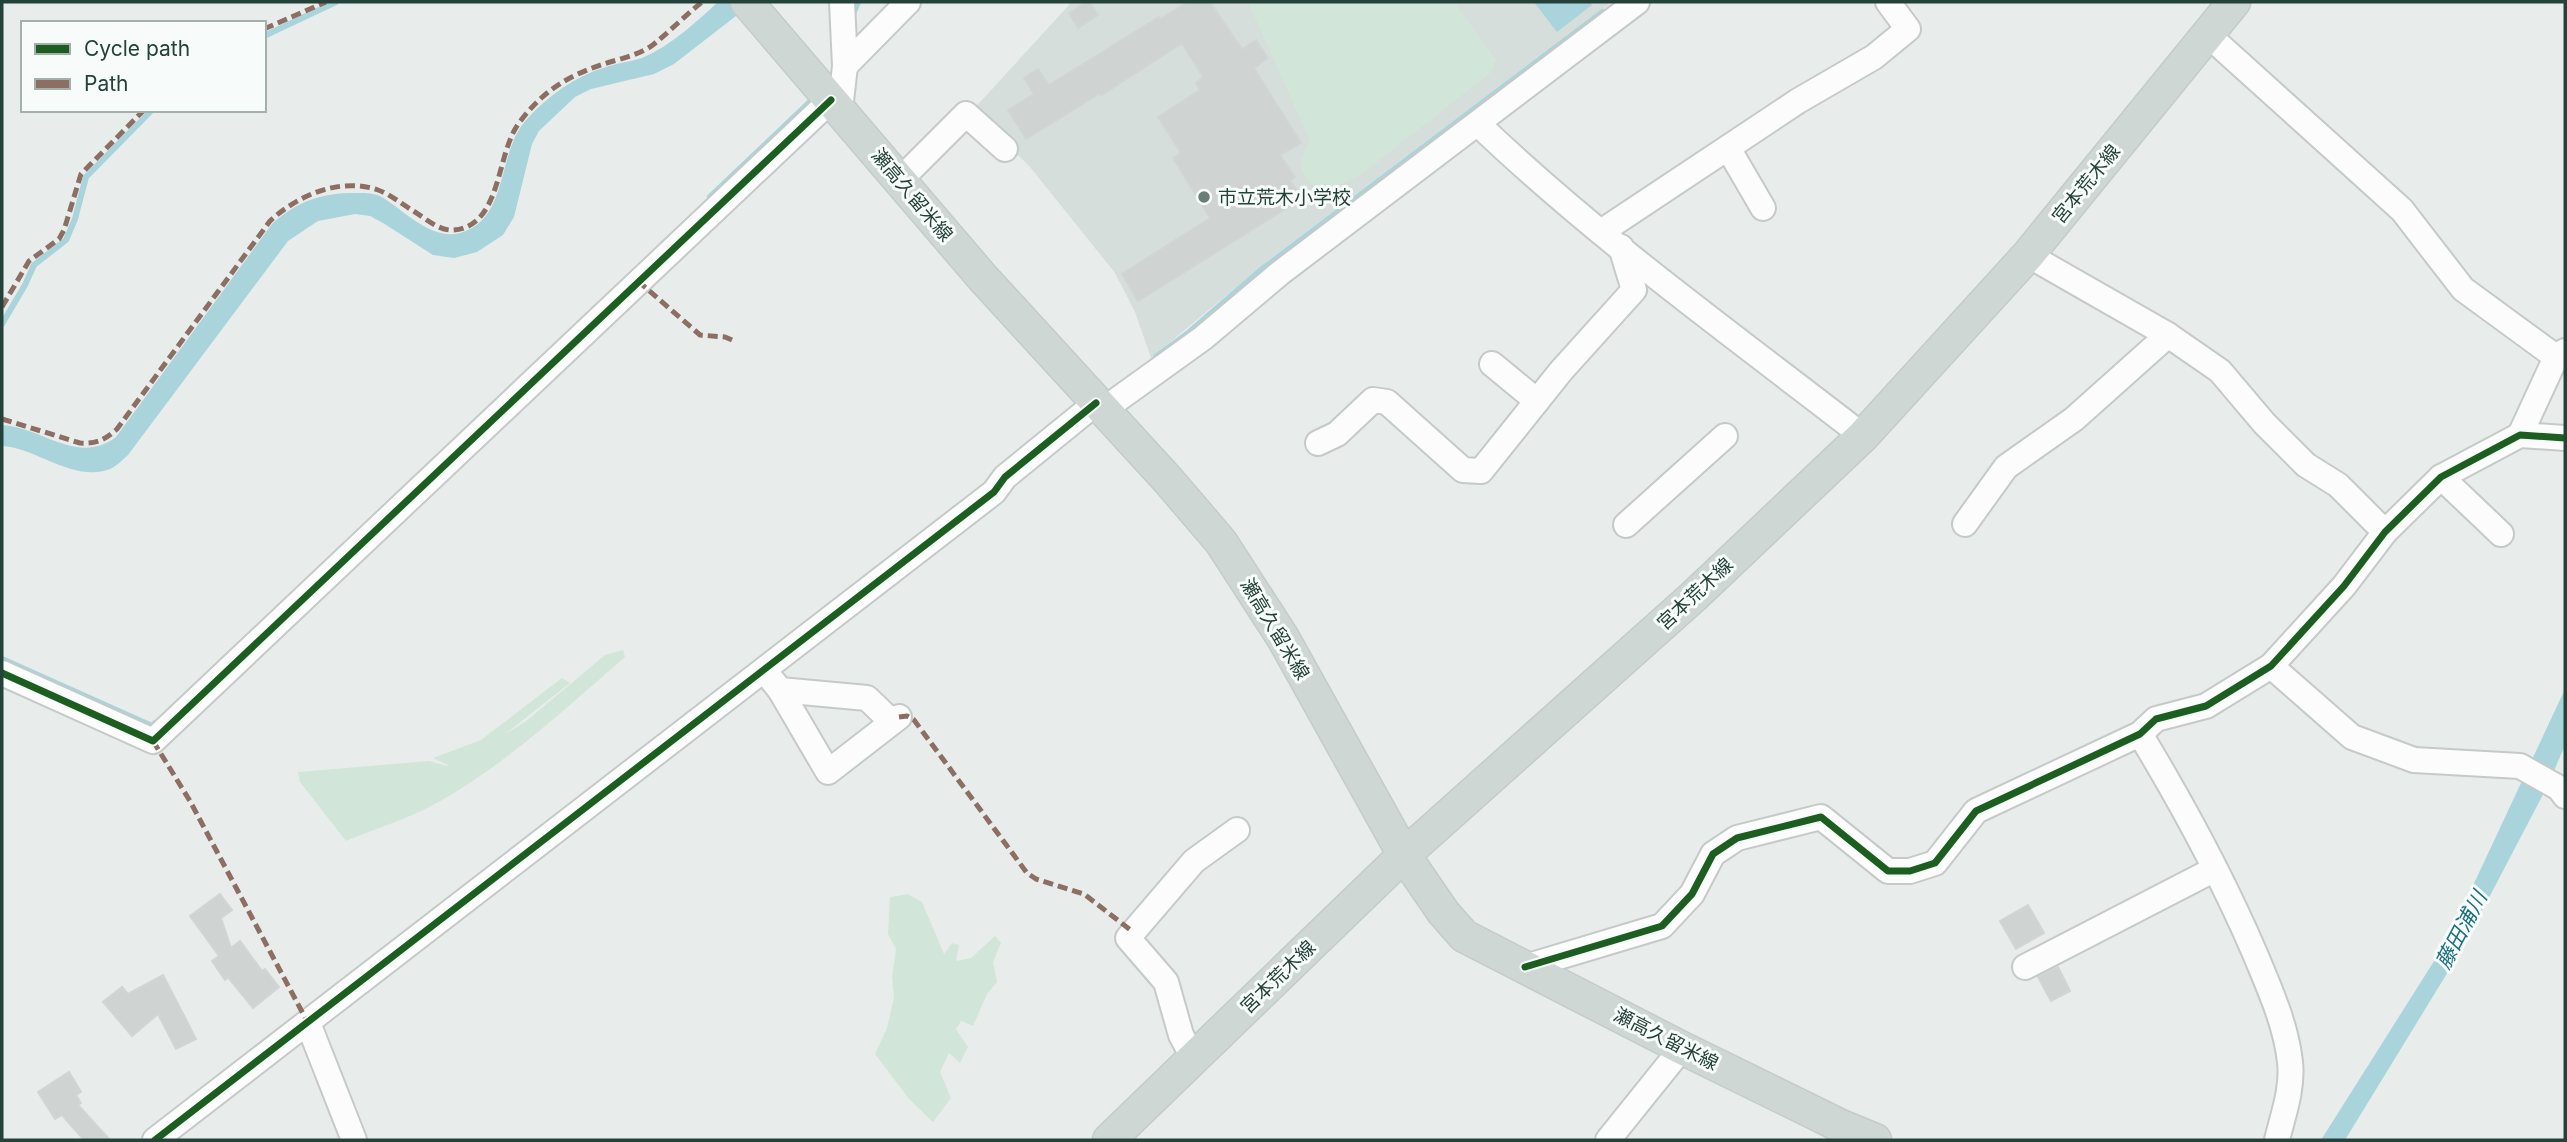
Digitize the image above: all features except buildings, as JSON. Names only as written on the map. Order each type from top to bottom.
[{"type":"main road","name":"瀬高久留米線","points":[[747,2],[983,278],[1168,480],[1221,542],[1283,638],[1404,855],[1443,912],[1464,936],[1682,1048],[1840,1126],[1875,1140]]},
{"type":"main road","name":"宮本荒木線","points":[[1109,1140],[1404,855],[1694,596],[1863,436],[2028,255],[2234,2]]},
{"type":"street","points":[[2,673],[153,741],[836,105],[845,66],[842,2]]},
{"type":"street","points":[[845,66],[908,2]]},
{"type":"street","points":[[1611,240],[1728,148],[1798,101],[1874,57],[1908,29],[1888,2]]},
{"type":"street","points":[[155,1140],[994,492],[1005,477],[1100,407],[1203,338],[1280,273],[1478,124],[1628,4]]},
{"type":"street","points":[[2208,35],[2402,211],[2463,289],[2561,354],[2520,435]]},
{"type":"street","points":[[900,180],[966,114],[1005,149]]},
{"type":"street","points":[[1478,124],[1535,179],[1863,436]]},
{"type":"street","points":[[1728,148],[1763,208]]},
{"type":"street","points":[[1318,443],[1337,433],[1373,400],[1387,402],[1463,470],[1481,471],[1537,401],[1634,290],[1611,240]]},
{"type":"street","points":[[2028,255],[2168,335],[2220,371],[2264,423],[2306,465],[2338,485],[2385,532]]},
{"type":"street","points":[[1965,524],[2006,467],[2074,419],[2168,335]]},
{"type":"street","points":[[1492,364],[1537,401]]},
{"type":"street","points":[[1525,967],[1662,926],[1692,894],[1713,854],[1737,838],[1821,817],[1888,871],[1910,871],[1935,863],[1976,811],[2140,733],[2156,719],[2206,706],[2272,666],[2344,586],[2385,532],[2441,477],[2520,435],[2565,438]]},
{"type":"street","points":[[1626,525],[1725,436]]},
{"type":"street","points":[[2441,477],[2501,534]]},
{"type":"street","points":[[2272,666],[2352,737],[2414,760],[2520,766],[2559,788],[2565,796]]},
{"type":"street","points":[[764,670],[780,690],[828,772],[895,719],[867,698],[780,690]]},
{"type":"street","points":[[2140,733],[2239,915],[2280,1014],[2290,1061],[2290,1085],[2277,1140]]},
{"type":"street","points":[[1194,1059],[1181,1035],[1166,982],[1128,938],[1194,861],[1237,830]]},
{"type":"street","points":[[2025,967],[2216,869]]},
{"type":"street","points":[[308,1023],[354,1140]]},
{"type":"street","points":[[1608,1140],[1682,1048]]},
{"type":"shaded area","name":"市立荒木小学校","points":[[1068,2],[1607,2],[1609,5],[1269,260],[1151,358],[1135,312],[1115,273],[1030,167],[970,113],[1069,5]]},
{"type":"green space","points":[[1248,2],[1454,2],[1496,60],[1491,72],[1359,176],[1320,193],[1307,179],[1301,163],[1310,140]]},
{"type":"green space","points":[[623,650],[625,657],[510,754],[461,789],[402,819],[346,841],[300,782],[298,772],[429,761],[447,766],[433,758],[481,740],[562,678],[570,683],[505,734],[525,722],[605,655]]},
{"type":"green space","points":[[908,894],[922,902],[944,954],[952,943],[959,945],[956,961],[971,958],[995,936],[1001,943],[993,962],[997,982],[987,994],[973,1026],[961,1021],[956,1029],[968,1047],[960,1063],[949,1053],[940,1072],[951,1098],[933,1122],[910,1100],[875,1054],[887,1028],[894,998],[892,977],[896,949],[888,934],[890,897]]},
{"type":"water","points":[[718,2],[754,2],[674,64],[654,74],[591,89],[575,97],[539,131],[532,144],[514,217],[503,235],[477,252],[454,258],[433,255],[370,216],[355,214],[318,221],[288,241],[128,455],[115,466],[96,472],[83,472],[29,452],[2,446],[2,425],[17,427],[60,443],[88,448],[102,445],[116,437],[272,224],[298,205],[327,195],[369,193],[380,196],[438,232],[460,233],[476,225],[487,214],[495,199],[517,133],[544,102],[594,71],[653,53],[683,33]]},
{"type":"water","points":[[1534,2],[1590,2],[1592,5],[1557,32]]},
{"type":"water","name":"藤田浦川","points":[[2565,689],[2565,745],[2548,785],[2462,949],[2345,1140],[2321,1140],[2448,939]]},
{"type":"waterway","points":[[266,35],[336,2]]},
{"type":"waterway","points":[[852,16],[858,2]]},
{"type":"waterway","points":[[1156,357],[1261,270],[1603,12]]},
{"type":"waterway","points":[[710,197],[813,99],[811,96]]},
{"type":"waterway","points":[[2,324],[34,265],[66,240],[75,219],[86,177],[150,112]]},
{"type":"waterway","points":[[2,659],[152,726],[155,723]]},
{"type":"marked path","points":[[266,28],[326,2]]},
{"type":"marked path","points":[[2,419],[80,443],[96,442],[108,436],[117,429],[270,221],[306,196],[335,187],[364,187],[387,194],[432,224],[448,230],[469,226],[481,216],[489,203],[512,136],[519,123],[538,101],[571,78],[650,47],[702,2]]},
{"type":"marked path","points":[[2,307],[29,261],[59,239],[81,174],[142,112]]},
{"type":"marked path","points":[[638,281],[700,335],[732,340]]},
{"type":"marked path","points":[[899,717],[907,716],[914,720],[1027,873],[1036,879],[1084,894],[1133,932]]},
{"type":"marked path","points":[[153,741],[190,801],[308,1023]]},
{"type":"cycle path","points":[[2,673],[153,741],[831,100]]},
{"type":"cycle path","points":[[155,1140],[994,492],[1005,477],[1096,403]]},
{"type":"cycle path","points":[[1525,967],[1662,926],[1692,894],[1713,854],[1737,838],[1821,817],[1888,871],[1910,871],[1935,863],[1976,811],[2140,734],[2156,719],[2206,706],[2271,666],[2344,586],[2385,532],[2441,477],[2520,435],[2565,438]]},
{"type":"place","name":"市立荒木小学校","points":[[1204,197]]}]
